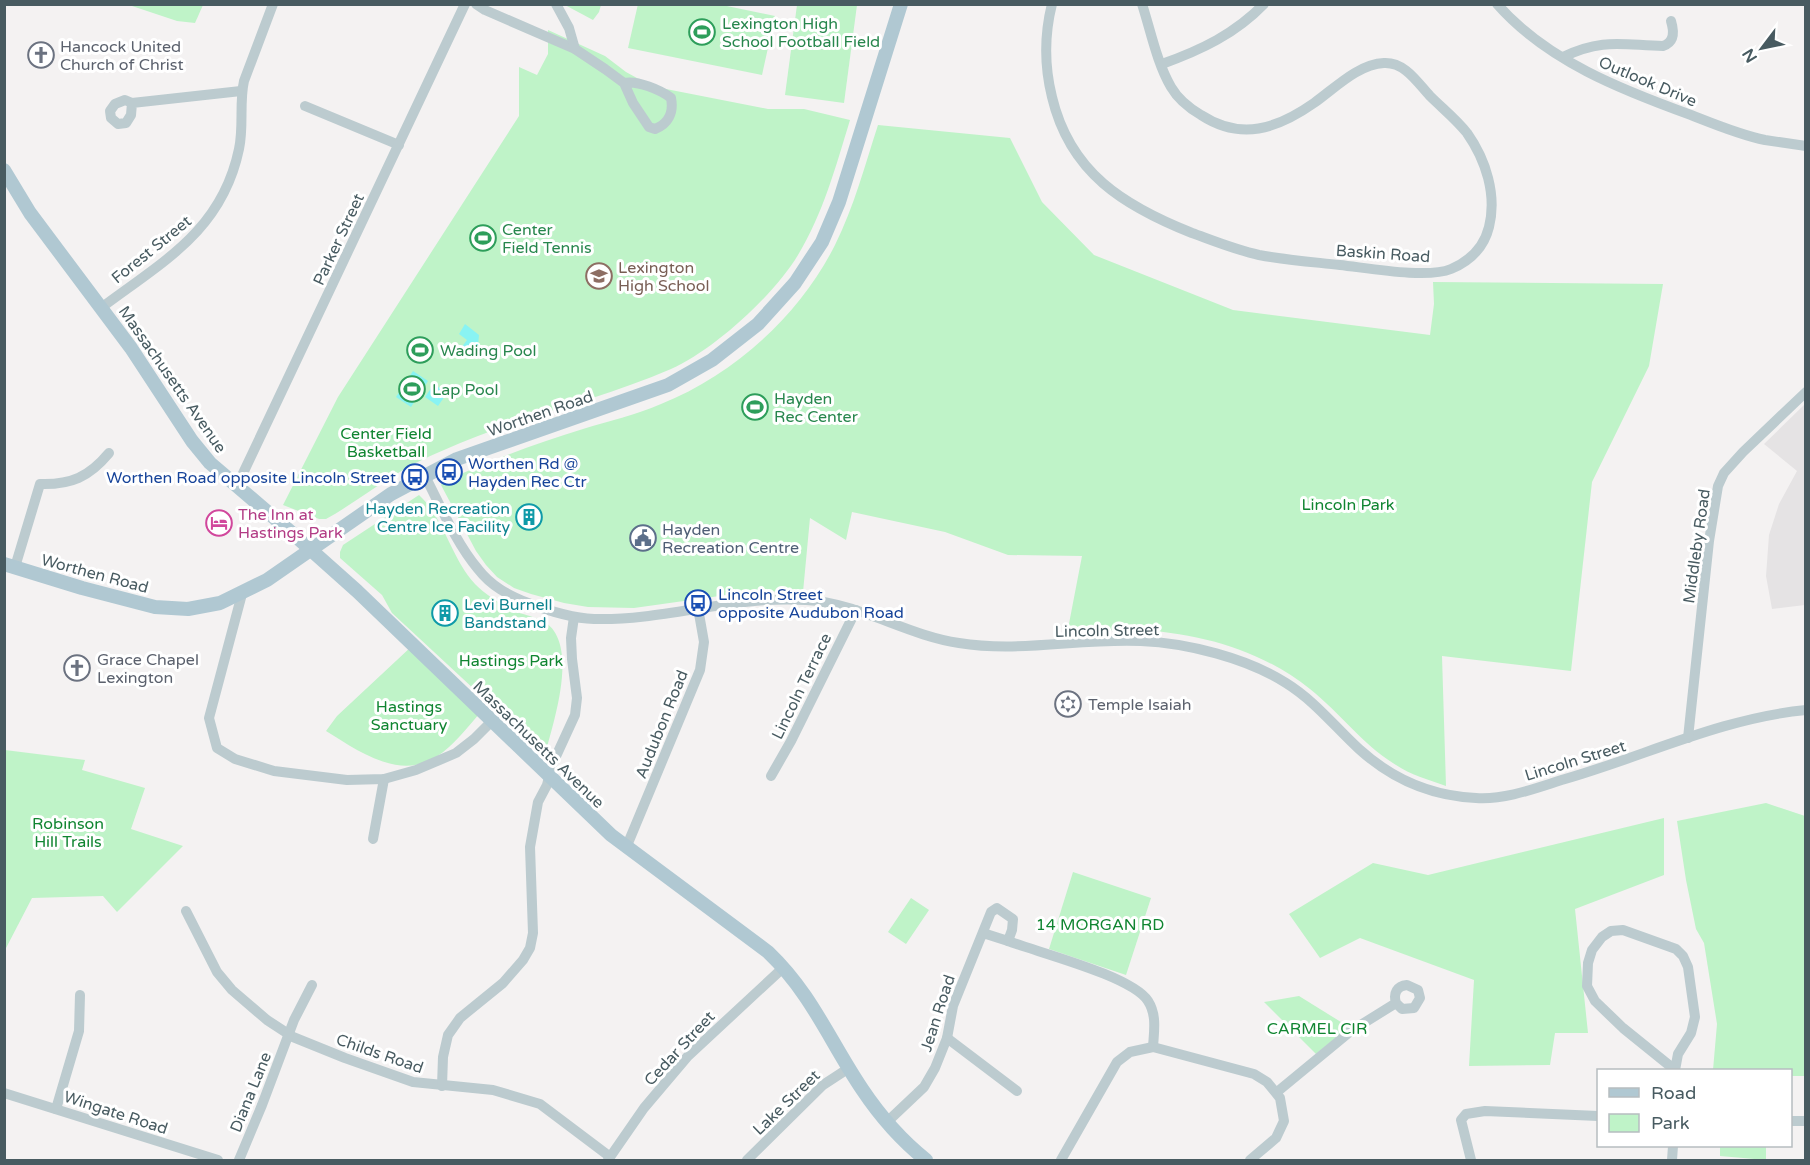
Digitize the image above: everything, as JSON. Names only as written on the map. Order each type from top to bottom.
[{"type":"main road","name":"Worthen Road","points":[[10,566],[155,607],[188,609],[220,603],[242,594],[391,494],[425,476],[466,456],[668,385],[712,360],[758,324],[795,283],[822,242],[839,202],[901,4]]},
{"type":"main road","name":"Massachusetts Avenue","points":[[4,170],[30,213],[131,348],[192,441],[210,463],[357,591],[626,848],[768,952],[784,967],[803,991],[849,1068],[887,1122],[927,1161]]},
{"type":"street","name":"Forest Street","points":[[101,308],[177,251],[202,228],[212,214],[228,184],[238,153],[242,129],[242,91],[250,59],[273,4]]},
{"type":"street","name":"Parker Street","points":[[237,486],[465,4]]},
{"type":"street","points":[[476,4],[575,50],[624,83],[633,103],[649,128],[654,129],[666,123],[672,111],[671,98],[647,87],[629,82],[624,83]]},
{"type":"street","points":[[556,4],[568,28],[575,50]]},
{"type":"street","name":"Baskin Road","points":[[1052,4],[1047,29],[1046,71],[1057,115],[1078,157],[1106,187],[1127,203],[1213,241],[1257,255],[1291,260],[1433,273],[1449,270],[1467,260],[1481,247],[1489,227],[1492,202],[1489,182],[1479,152],[1466,132],[1415,78],[1399,65],[1383,63],[1360,70],[1294,117],[1273,127],[1255,130],[1232,129],[1214,123],[1197,113],[1183,103],[1172,90],[1142,4]]},
{"type":"street","points":[[1162,64],[1216,42],[1236,29],[1264,4]]},
{"type":"street","name":"Outlook Drive","points":[[1497,4],[1522,28],[1563,57],[1643,97],[1763,140],[1806,146]]},
{"type":"street","points":[[1563,57],[1592,45],[1609,43],[1667,45],[1672,38],[1671,21]]},
{"type":"street","points":[[132,103],[242,91]]},
{"type":"street","points":[[305,106],[399,145]]},
{"type":"street","name":"Middleby Road","points":[[1688,738],[1709,541],[1718,486],[1724,473],[1743,452],[1806,392]]},
{"type":"street","points":[[10,566],[40,484],[62,485],[78,478],[102,461],[109,453]]},
{"type":"street","name":"Lincoln Street","points":[[425,476],[470,557],[487,579],[500,590],[514,597],[574,617],[628,618],[744,600],[794,599],[835,603],[910,631],[956,643],[1003,647],[1140,641],[1184,646],[1241,662],[1284,681],[1323,712],[1363,753],[1394,775],[1424,790],[1450,796],[1488,799],[1515,794],[1578,776],[1688,738],[1772,714],[1806,710]]},
{"type":"street","points":[[242,594],[209,718],[217,748],[235,759],[274,771],[335,779],[384,779],[416,770],[456,753],[492,721]]},
{"type":"street","name":"Audubon Road","points":[[626,848],[700,670],[704,642],[698,608]]},
{"type":"street","name":"Lincoln Terrace","points":[[771,776],[791,741],[855,610]]},
{"type":"street","points":[[442,1086],[443,1057],[448,1035],[460,1018],[504,983],[530,948],[533,933],[530,848],[538,802],[575,715],[578,698],[572,659],[571,638],[574,617]]},
{"type":"street","points":[[374,839],[384,779]]},
{"type":"street","name":"Jean Road","points":[[887,1122],[924,1087],[935,1068],[947,1038],[953,1006],[991,912],[997,908],[1013,919],[1008,941]]},
{"type":"street","name":"Childs Road","points":[[186,911],[217,972],[251,1007],[289,1034],[345,1058],[413,1082],[493,1090],[540,1104],[609,1158]]},
{"type":"street","points":[[1673,1069],[1623,1028],[1595,1000],[1587,986],[1588,963],[1592,950],[1611,931],[1623,930],[1660,942],[1676,949],[1683,956],[1688,967],[1695,1017],[1691,1033],[1678,1054],[1675,1069]]},
{"type":"street","points":[[983,933],[1109,976],[1131,986],[1143,995],[1152,1011],[1153,1047]]},
{"type":"street","name":"Cedar Street","points":[[609,1158],[647,1105],[688,1056],[784,967]]},
{"type":"street","name":"Diana Lane","points":[[239,1161],[294,1020],[312,985]]},
{"type":"street","points":[[56,1108],[79,1031],[80,995]]},
{"type":"street","points":[[1277,1092],[1351,1031],[1396,1003]]},
{"type":"street","points":[[947,1038],[1017,1091]]},
{"type":"street","points":[[1061,1161],[1118,1062],[1130,1052],[1153,1047],[1254,1074],[1277,1092],[1284,1112],[1282,1128],[1276,1137],[1250,1161]]},
{"type":"street","name":"Lake Street","points":[[747,1161],[823,1085],[849,1068]]},
{"type":"street","name":"Wingate Road","points":[[4,1093],[218,1161]]},
{"type":"street","points":[[1471,1161],[1461,1120],[1463,1116],[1485,1110],[1597,1116]]},
{"type":"street","points":[[1792,1121],[1806,1121]]},
{"type":"shaded area","points":[[1805,404],[1805,605],[1772,609],[1766,576],[1769,535],[1779,504],[1797,471],[1764,444]]},
{"type":"green space","points":[[203,4],[195,23],[177,21],[129,5]]},
{"type":"green space","name":"Lexington High School Football Field","points":[[638,4],[722,5],[775,16],[762,75],[628,48]]},
{"type":"green space","points":[[565,5],[601,5],[593,20]]},
{"type":"green space","points":[[797,5],[857,5],[844,103],[785,95]]},
{"type":"green space","name":"Lexington High School","points":[[548,30],[605,56],[626,72],[646,83],[666,89],[768,109],[804,109],[850,120],[828,189],[807,239],[787,271],[758,304],[705,349],[671,369],[615,391],[472,438],[419,461],[326,519],[319,519],[283,505],[338,397],[519,116],[519,67],[537,75],[548,54]]},
{"type":"green space","name":"Lincoln Park","points":[[878,125],[1010,138],[1042,202],[1094,255],[1233,310],[1430,335],[1434,304],[1433,282],[1663,284],[1649,366],[1592,482],[1571,671],[1442,656],[1446,786],[1408,772],[1384,757],[1310,689],[1291,675],[1250,654],[1205,639],[1159,632],[1119,630],[1067,634],[1082,556],[1008,555],[945,532],[852,512],[846,540],[810,518],[803,592],[755,591],[634,608],[588,607],[531,594],[514,588],[497,577],[476,551],[441,485],[443,482],[529,447],[661,404],[714,377],[739,359],[784,318],[820,271],[848,216]]},
{"type":"green space","name":"Hastings Park","points":[[419,495],[435,515],[460,562],[475,584],[498,602],[517,612],[543,621],[554,631],[560,646],[561,684],[545,755],[392,613],[382,595],[340,558],[343,545]]},
{"type":"green space","name":"Hastings Sanctuary","points":[[412,646],[482,711],[455,742],[436,757],[422,764],[408,766],[379,760],[326,731],[337,716]]},
{"type":"green space","name":"Robinson Hill Trails","points":[[5,750],[85,760],[82,770],[145,788],[131,829],[183,846],[117,912],[103,896],[32,898],[5,950]]},
{"type":"green space","points":[[1766,803],[1805,816],[1805,1076],[1792,1076],[1792,1069],[1713,1069],[1717,1024],[1704,943],[1696,929],[1677,821]]},
{"type":"green space","points":[[1664,818],[1664,875],[1575,909],[1588,1033],[1555,1033],[1550,1065],[1469,1066],[1474,980],[1360,938],[1320,958],[1289,914],[1373,863],[1428,875]]},
{"type":"green space","name":"14 MORGAN RD","points":[[1073,872],[1151,898],[1126,975],[1049,949]]},
{"type":"green space","points":[[911,898],[929,910],[906,944],[888,932]]},
{"type":"green space","name":"CARMEL CIR","points":[[1299,996],[1349,1027],[1316,1054],[1264,1002]]},
{"type":"green space","points":[[1720,1147],[1766,1147],[1766,1160],[1720,1156]]},
{"type":"water","points":[[465,324],[479,335],[478,346],[472,351],[461,348],[467,340],[459,334]]},
{"type":"water","name":"Wading Pool","points":[[419,336],[433,345],[420,364],[407,355]]},
{"type":"water","name":"Lap Pool","points":[[413,371],[428,381],[411,407],[396,397]]},
{"type":"water","points":[[434,384],[447,393],[438,406],[425,397]]},
{"type":"place","name":"Lexington High School Football Field","points":[[702,32]]},
{"type":"place","name":"Hancock United Church of Christ","points":[[41,55]]},
{"type":"place","name":"Center Field Tennis","points":[[483,238]]},
{"type":"place","name":"Lexington High School","points":[[599,276]]},
{"type":"place","name":"Wading Pool","points":[[420,350]]},
{"type":"place","name":"Lap Pool","points":[[412,389]]},
{"type":"place","name":"Hayden Rec Center","points":[[755,407]]},
{"type":"place","name":"Worthen Rd @ Hayden Rec Ctr","points":[[449,472]]},
{"type":"place","name":"Worthen Road opposite Lincoln Street","points":[[415,477]]},
{"type":"place","name":"Hayden Recreation Centre Ice Facility","points":[[529,517]]},
{"type":"place","name":"The Inn at Hastings Park","points":[[219,523]]},
{"type":"place","name":"Hayden Recreation Centre","points":[[643,538]]},
{"type":"place","name":"Lincoln Street opposite Audubon Road","points":[[698,603]]},
{"type":"place","name":"Levi Burnell Bandstand","points":[[445,613]]},
{"type":"place","name":"Grace Chapel Lexington","points":[[77,668]]},
{"type":"place","name":"Temple Isaiah","points":[[1068,704]]},
{"type":"park label","name":"Center Field Basketball","points":[[386,442]]}]
